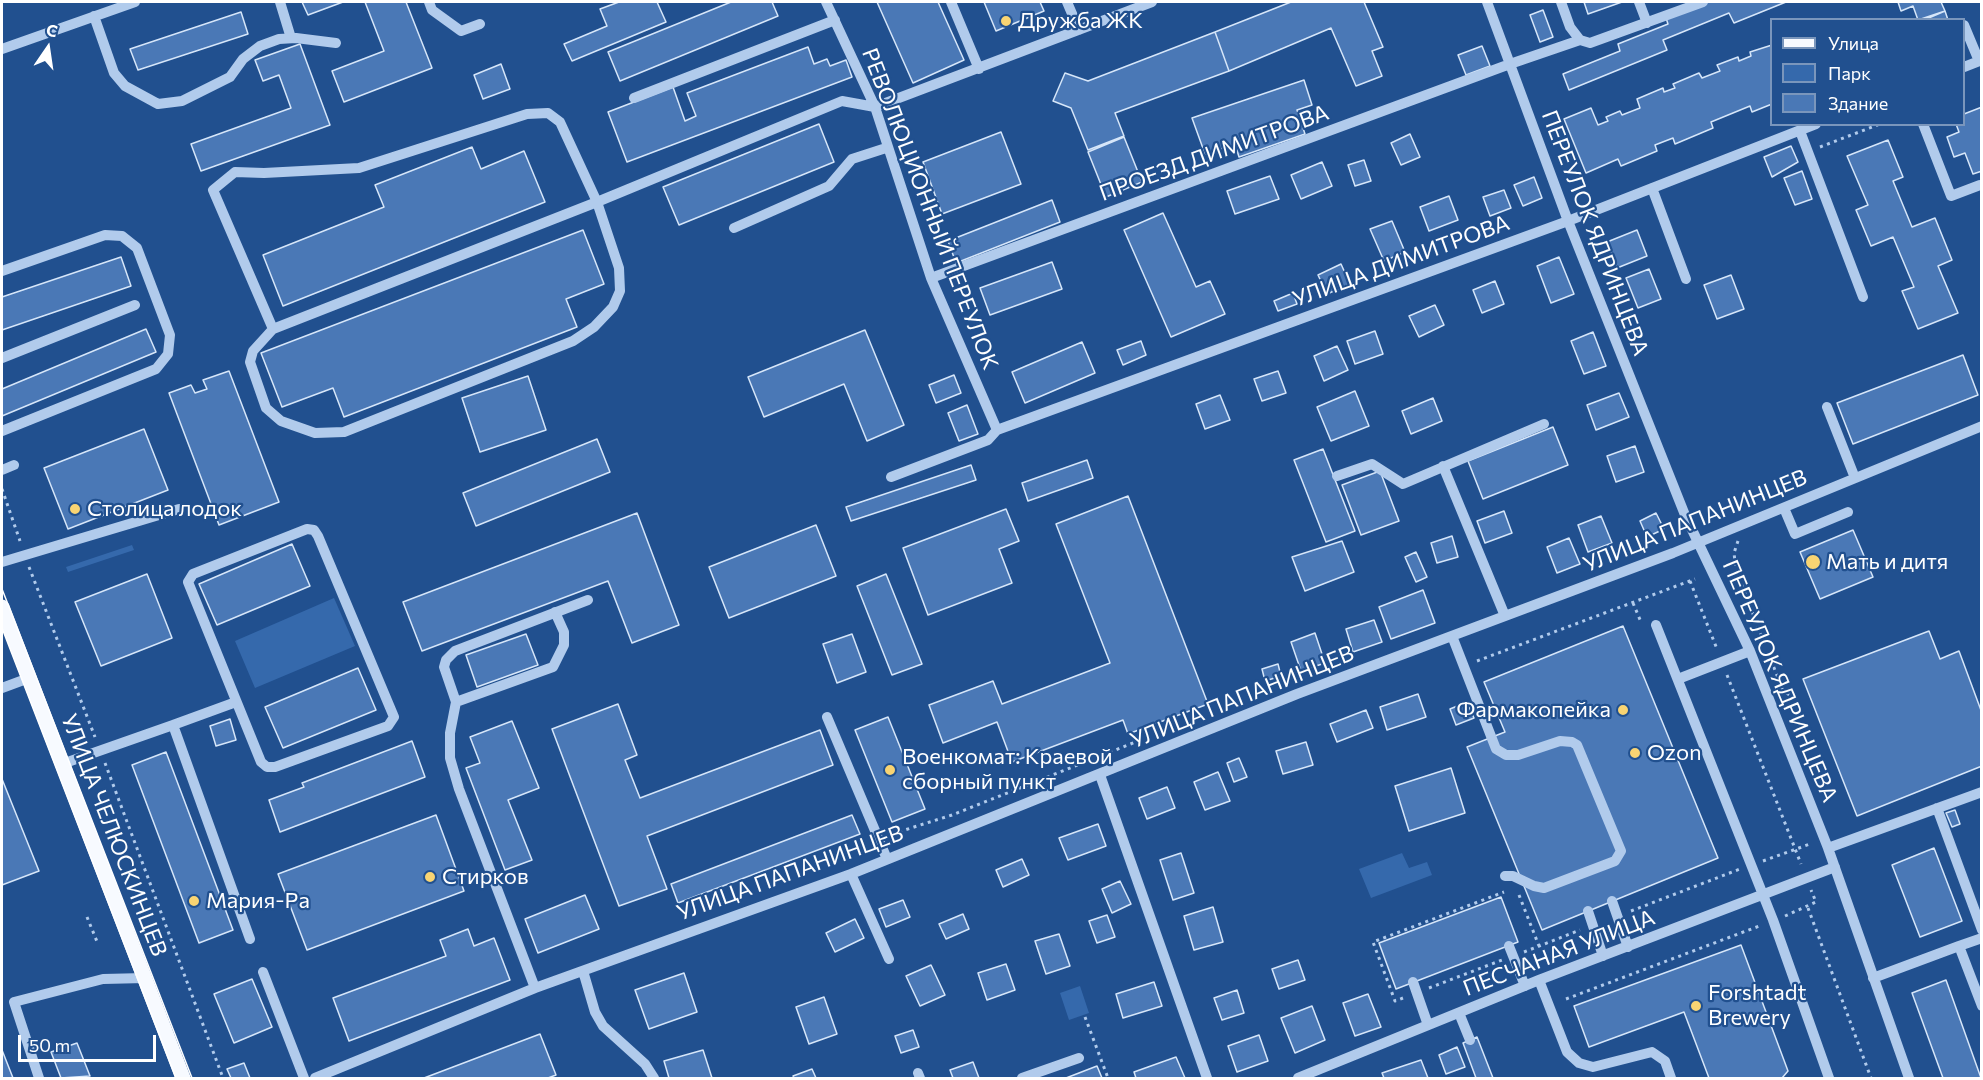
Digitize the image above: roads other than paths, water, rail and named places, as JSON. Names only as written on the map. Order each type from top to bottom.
[{"type":"main road","name":"УЛИЦА ЧЕЛЮСКИНЦЕВ","points":[[2,607],[183,1078]]},
{"type":"street","points":[[2,49],[135,2]]},
{"type":"street","points":[[280,2],[291,38]]},
{"type":"street","points":[[429,2],[432,10],[461,31],[480,24]]},
{"type":"street","name":"РЕВОЛЮЦИОННЫЙ ПЕРЕУЛОК","points":[[826,2],[875,107],[886,148],[931,278],[997,430]]},
{"type":"street","points":[[951,2],[979,69]]},
{"type":"street","points":[[1067,2],[1079,30]]},
{"type":"street","points":[[273,329],[213,190],[235,172],[276,173],[359,168],[527,114],[548,113],[560,122],[597,202],[620,268],[620,291],[613,307],[594,327],[573,341],[344,432],[315,433],[281,421],[266,408],[250,362],[253,351],[273,329],[597,202],[842,102],[875,107],[1152,2]]},
{"type":"street","name":"ПЕРЕУЛОК ЯДРИНЦЕВА","points":[[1487,2],[1568,221],[1684,515],[1750,651],[1826,844],[1909,1078]]},
{"type":"street","points":[[1561,2],[1570,27],[1580,40]]},
{"type":"street","points":[[1639,2],[1647,22]]},
{"type":"street","name":"ПРОЕЗД ДИМИТРОВА","points":[[931,278],[1510,64],[1580,40],[1590,43],[1703,2]]},
{"type":"street","points":[[94,16],[114,73],[125,86],[158,104],[182,101],[230,77],[243,59],[260,46],[279,39],[291,38],[336,44]]},
{"type":"street","points":[[634,98],[835,20]]},
{"type":"street","points":[[1965,27],[1980,61],[1965,67]]},
{"type":"street","name":"УЛИЦА ДИМИТРОВА","points":[[891,477],[988,440],[997,430],[1568,221],[1811,126]]},
{"type":"street","points":[[1924,126],[1951,196],[1980,185]]},
{"type":"street","points":[[1800,131],[1863,297]]},
{"type":"street","points":[[734,228],[829,186],[852,159],[886,148]]},
{"type":"street","points":[[1652,188],[1686,279]]},
{"type":"street","points":[[2,271],[105,235],[122,236],[136,248],[170,335],[168,354],[156,369],[2,430]]},
{"type":"street","points":[[2,358],[135,305]]},
{"type":"street","points":[[1827,407],[1855,478]]},
{"type":"street","points":[[1337,476],[1372,464],[1403,483],[1544,424]]},
{"type":"street","name":"УЛИЦА ПАПАНИНЦЕВ","points":[[315,1078],[535,988],[851,874],[1297,694],[1784,508],[1982,426]]},
{"type":"street","points":[[2,470],[14,465]]},
{"type":"street","points":[[1443,466],[1505,616]]},
{"type":"street","points":[[1784,508],[1795,534],[1848,512]]},
{"type":"street","points":[[2,562],[179,509]]},
{"type":"street","points":[[307,529],[314,530],[393,713],[393,721],[388,726],[271,767],[261,762],[236,702],[189,584],[189,578],[192,574],[307,529]]},
{"type":"street","points":[[535,988],[459,789],[450,758],[450,733],[456,702],[445,672],[446,660],[450,654],[588,600]]},
{"type":"street","points":[[456,702],[553,667],[564,645],[564,632],[555,612]]},
{"type":"street","points":[[1656,625],[1773,920],[1829,1078]]},
{"type":"street","points":[[1452,636],[1496,749],[1506,755],[1518,756],[1560,741],[1572,742],[1577,746],[1621,851],[1616,861],[1544,888],[1513,876],[1505,876]]},
{"type":"street","points":[[1678,679],[1750,651]]},
{"type":"street","points":[[2,688],[29,678]]},
{"type":"street","points":[[62,764],[236,702]]},
{"type":"street","points":[[827,717],[887,859]]},
{"type":"street","points":[[173,725],[250,939]]},
{"type":"street","points":[[1100,775],[1207,1078]]},
{"type":"street","points":[[1826,844],[1982,792]]},
{"type":"street","points":[[1937,808],[1982,930]]},
{"type":"street","name":"ПЕСЧАНАЯ УЛИЦА","points":[[1298,1078],[1539,980],[1835,867]]},
{"type":"street","points":[[851,874],[889,958]]},
{"type":"street","points":[[1612,901],[1628,947]]},
{"type":"street","points":[[1588,911],[1603,956]]},
{"type":"street","points":[[1873,978],[1982,938]]},
{"type":"street","points":[[1959,946],[1982,1006]]},
{"type":"street","points":[[1511,951],[1525,986]]},
{"type":"street","points":[[582,971],[594,1012],[603,1026],[645,1064],[654,1078]]},
{"type":"street","points":[[263,972],[304,1078]]},
{"type":"street","points":[[39,1078],[14,1002],[103,979],[139,980],[145,978]]},
{"type":"street","points":[[1539,980],[1567,1052],[1579,1063],[1593,1067],[1652,1052],[1665,1062],[1671,1078]]},
{"type":"street","points":[[1415,987],[1428,1025]]},
{"type":"street","points":[[1459,1013],[1470,1040]]},
{"type":"street","points":[[1022,1078],[1079,1058]]},
{"type":"tram line","points":[[2,589],[192,1078]]},
{"type":"tram line","points":[[2,628],[176,1078]]},
{"type":"place","name":"Дружба ЖК","points":[[1006,21]]},
{"type":"place","name":"Столица лодок","points":[[75,509]]},
{"type":"place","name":"Мать и дитя","points":[[1813,562]]},
{"type":"place","name":"Фармакопейка","points":[[1623,710]]},
{"type":"place","name":"Ozon","points":[[1635,753]]},
{"type":"place","name":"Военкомат: Краевой сборный пункт","points":[[890,770]]},
{"type":"place","name":"Стирков","points":[[430,877]]},
{"type":"place","name":"Мария-Ра","points":[[194,901]]},
{"type":"place","name":"Forshtadt Brewery","points":[[1696,1006]]}]
